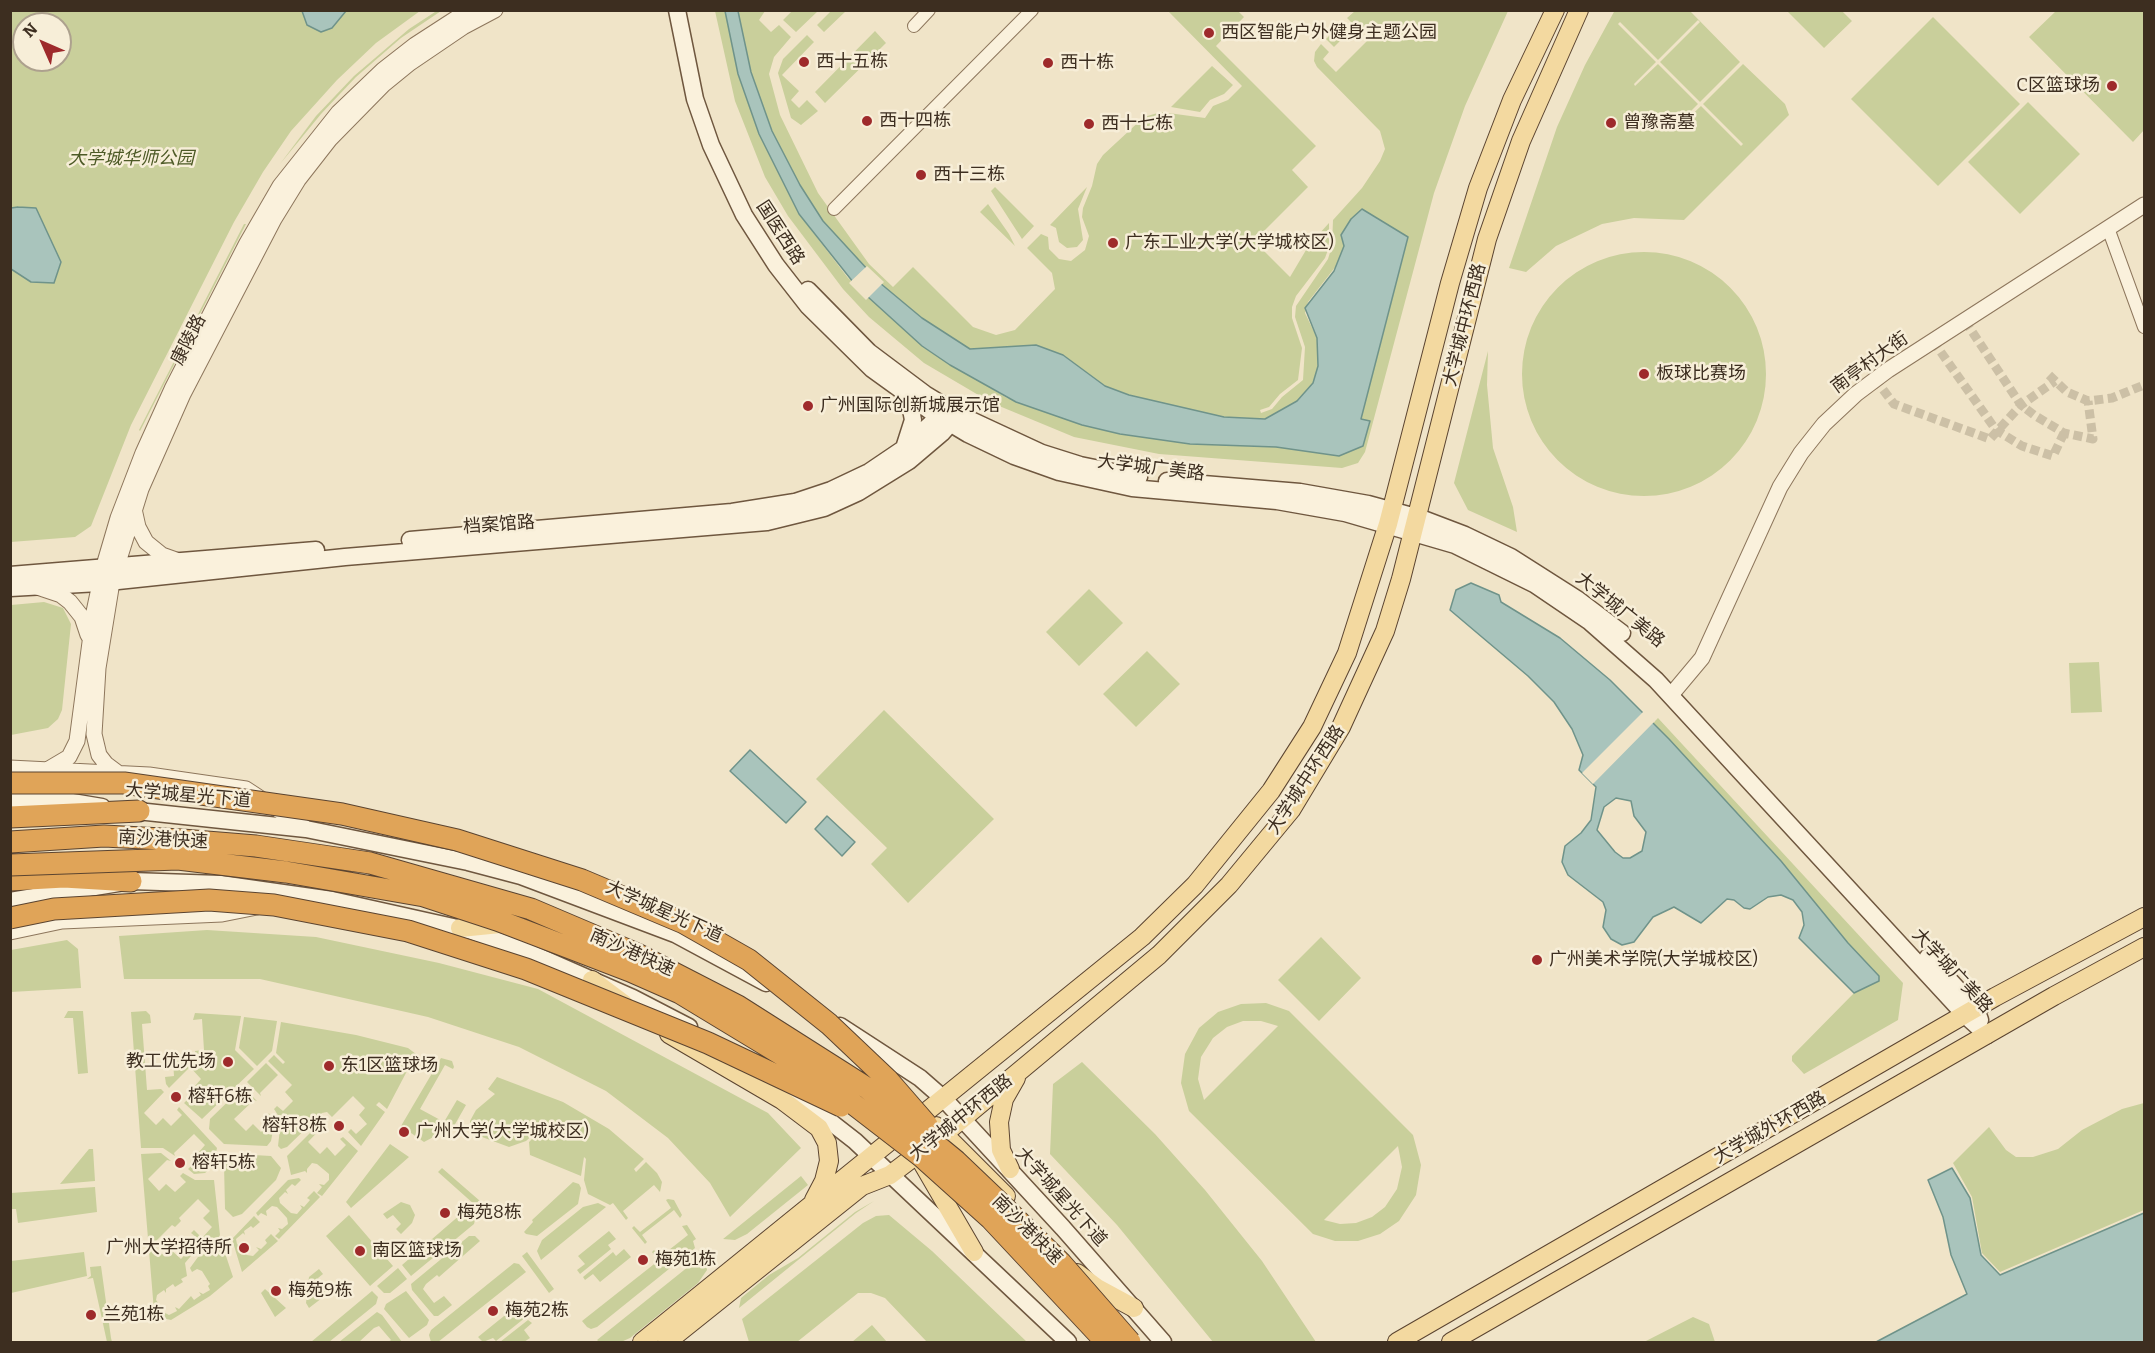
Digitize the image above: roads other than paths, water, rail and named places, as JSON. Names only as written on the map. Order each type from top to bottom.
[{"type":"highway","points":[[10,783],[124,783],[342,814],[414,829],[498,851],[621,895],[720,943],[775,979],[887,1079],[956,1161]]},
{"type":"highway","points":[[10,816],[139,811]]},
{"type":"highway","name":"南沙港快速","points":[[10,842],[104,836],[256,846],[370,863],[531,909],[669,969],[765,1022],[867,1088],[956,1161],[1061,1263],[1130,1342]]},
{"type":"highway","name":"南沙港快速","points":[[10,865],[178,859],[286,872],[424,896],[587,952],[680,993],[817,1076],[889,1130],[991,1219],[1106,1342]]},
{"type":"highway","points":[[10,880],[64,877],[131,881]]},
{"type":"highway","points":[[10,918],[54,909],[209,900],[274,906],[408,931],[526,969],[708,1043],[889,1130]]},
{"type":"main road","name":"国医西路","points":[[677,10],[694,99],[702,123],[732,192],[757,238],[791,285],[823,323],[854,354],[898,389],[949,416]]},
{"type":"main road","name":"国医西路","points":[[688,10],[694,51],[711,117],[739,184],[764,230],[802,283],[858,341],[949,416]]},
{"type":"main road","name":"大学城中环西路","points":[[642,1342],[872,1156],[889,1130],[923,1115],[944,1099],[1105,968],[1171,911],[1261,804],[1294,757],[1336,678],[1356,627],[1390,517],[1450,283],[1478,189],[1512,100],[1555,10]]},
{"type":"main road","name":"大学城中环西路","points":[[667,1342],[862,1186],[890,1175],[944,1134],[1180,936],[1229,885],[1291,810],[1336,735],[1364,682],[1385,631],[1497,208],[1534,109],[1579,10]]},
{"type":"main road","points":[[898,389],[909,405],[913,420],[903,449]]},
{"type":"main road","name":"档案馆路","points":[[10,575],[107,575],[767,522],[824,508],[859,492],[909,461],[949,416]]},
{"type":"main road","name":"档案馆路","points":[[10,588],[34,587],[182,562],[753,509],[795,501],[831,490],[869,472],[949,416]]},
{"type":"main road","name":"大学城广美路","points":[[949,416],[1042,453],[1106,471],[1155,480],[1300,492],[1415,524],[1488,560],[1554,597],[1675,691],[1971,1012],[1986,1035]]},
{"type":"main road","name":"大学城星光下道","points":[[10,800],[72,802],[306,829],[468,862],[564,891],[675,934],[880,1050],[920,1078],[944,1099],[1010,1169],[1163,1342]]},
{"type":"main road","points":[[10,901],[131,881],[220,884],[284,892],[386,911],[460,928],[526,951],[665,1013],[725,1048],[809,1103],[872,1156],[1068,1342]]},
{"type":"main road","name":"大学城外环西路","points":[[1397,1342],[1995,998],[2145,916]]},
{"type":"main road","points":[[460,928],[530,921],[578,936],[652,966],[745,1020],[812,1063],[917,1155],[974,1252]]},
{"type":"main road","name":"大学城外环西路","points":[[1451,1342],[1986,1035],[2145,947]]},
{"type":"main road","points":[[592,980],[674,1037],[796,1109],[819,1128],[827,1143],[829,1161],[818,1193],[807,1209]]},
{"type":"main road","points":[[1940,1030],[1949,1012],[1950,989],[1977,997],[1995,998]]},
{"type":"main road","points":[[1995,998],[1989,1005],[1989,1014],[2000,1023],[2009,1022]]},
{"type":"main road","points":[[798,1002],[944,1134],[1076,1272],[1097,1288],[1134,1308]]},
{"type":"main road","points":[[1010,1169],[1001,1150],[999,1122],[1004,1099],[1021,1069]]},
{"type":"street","name":"康陵路","points":[[47,770],[69,757],[77,741],[89,640],[107,575],[118,518],[157,421],[247,243],[280,186],[317,136],[360,90],[415,45],[469,10]]},
{"type":"street","name":"康陵路","points":[[118,773],[99,755],[94,734],[107,575],[156,450],[183,394],[274,219],[305,170],[330,139],[383,85],[436,44],[495,10]]},
{"type":"street","points":[[914,26],[929,10]]},
{"type":"street","points":[[834,209],[1032,10]]},
{"type":"street","name":"南亭村大街","points":[[1675,691],[1702,658],[1780,487],[1801,453],[1824,424],[1856,394],[1888,370],[2145,205]]},
{"type":"street","points":[[2108,228],[2145,327]]},
{"type":"street","points":[[134,509],[138,527],[146,542],[162,555],[182,562]]},
{"type":"street","points":[[34,587],[61,595],[70,602],[82,617],[89,640]]},
{"type":"street","points":[[10,768],[118,773],[246,789],[283,816],[306,829]]},
{"type":"street","points":[[10,932],[65,920],[239,913],[251,910],[284,892]]},
{"type":"water","points":[[302,10],[346,11],[332,28],[321,32],[307,25]]},
{"type":"water","points":[[725,11],[738,11],[751,72],[772,131],[800,185],[823,221],[880,283],[922,318],[970,349],[1036,345],[1063,355],[1105,386],[1129,395],[1224,417],[1265,419],[1297,401],[1313,383],[1318,366],[1317,338],[1305,308],[1334,271],[1344,246],[1341,235],[1351,219],[1362,209],[1408,237],[1361,419],[1370,421],[1363,446],[1339,456],[1276,447],[1190,444],[1120,434],[1082,425],[1016,402],[950,365],[922,346],[857,287],[799,214],[759,134],[738,74]]},
{"type":"water","points":[[11,208],[36,208],[61,262],[54,283],[31,282],[11,269]]},
{"type":"water","points":[[1471,583],[1499,595],[1501,602],[1560,638],[1610,680],[1669,739],[1781,861],[1848,943],[1879,976],[1879,981],[1854,993],[1799,938],[1804,925],[1802,912],[1793,900],[1781,895],[1768,897],[1750,909],[1744,908],[1734,900],[1727,899],[1701,923],[1674,907],[1653,917],[1634,942],[1622,945],[1611,939],[1603,927],[1606,910],[1603,902],[1568,875],[1562,862],[1565,846],[1581,833],[1591,820],[1596,787],[1579,770],[1583,755],[1572,729],[1554,702],[1528,676],[1450,610],[1456,590]],"holes":[[[1616,798],[1631,801],[1634,816],[1646,832],[1642,851],[1630,858],[1623,858],[1597,830],[1604,807]]]},
{"type":"water","points":[[750,750],[806,802],[786,823],[730,771]]},
{"type":"water","points":[[827,816],[855,842],[842,856],[815,829]]},
{"type":"water","points":[[1952,1168],[1970,1198],[1981,1255],[2000,1275],[2144,1213],[2144,1342],[1876,1342],[1967,1294],[1951,1255],[1943,1217],[1928,1180]]},
{"type":"tunnel","points":[[1965,321],[2021,405],[2034,415],[2064,433],[2093,439],[2088,401]]},
{"type":"tunnel","points":[[1933,341],[1996,430],[2022,446],[2053,456],[2064,433]]},
{"type":"tunnel","points":[[2049,375],[2067,392],[2088,401],[2112,398],[2144,385]]},
{"type":"tunnel","points":[[1875,379],[1894,404],[1990,439],[2021,405],[2055,381]]},
{"type":"place","name":"西区智能户外健身主题公园","points":[[1209,33]]},
{"type":"place","name":"西十五栋","points":[[804,62]]},
{"type":"place","name":"西十栋","points":[[1048,63]]},
{"type":"place","name":"C区篮球场","points":[[2112,86]]},
{"type":"place","name":"西十四栋","points":[[867,121]]},
{"type":"place","name":"曾豫斋墓","points":[[1611,123]]},
{"type":"place","name":"西十七栋","points":[[1089,124]]},
{"type":"place","name":"西十三栋","points":[[921,175]]},
{"type":"place","name":"广东工业大学(大学城校区)","points":[[1113,243]]},
{"type":"place","name":"板球比赛场","points":[[1644,374]]},
{"type":"place","name":"广州国际创新城展示馆","points":[[808,406]]},
{"type":"place","name":"广州美术学院(大学城校区)","points":[[1537,960]]},
{"type":"place","name":"教工优先场","points":[[228,1062]]},
{"type":"place","name":"东1区篮球场","points":[[329,1066]]},
{"type":"place","name":"榕轩6栋","points":[[176,1097]]},
{"type":"place","name":"榕轩8栋","points":[[339,1126]]},
{"type":"place","name":"广州大学(大学城校区)","points":[[404,1132]]},
{"type":"place","name":"榕轩5栋","points":[[180,1163]]},
{"type":"place","name":"梅苑8栋","points":[[445,1213]]},
{"type":"place","name":"广州大学招待所","points":[[244,1248]]},
{"type":"place","name":"南区篮球场","points":[[360,1251]]},
{"type":"place","name":"梅苑1栋","points":[[643,1260]]},
{"type":"place","name":"梅苑9栋","points":[[276,1291]]},
{"type":"place","name":"梅苑2栋","points":[[493,1311]]},
{"type":"place","name":"兰苑1栋","points":[[91,1315]]},
{"type":"park label","name":"大学城华师公园","points":[[131,159]]}]
